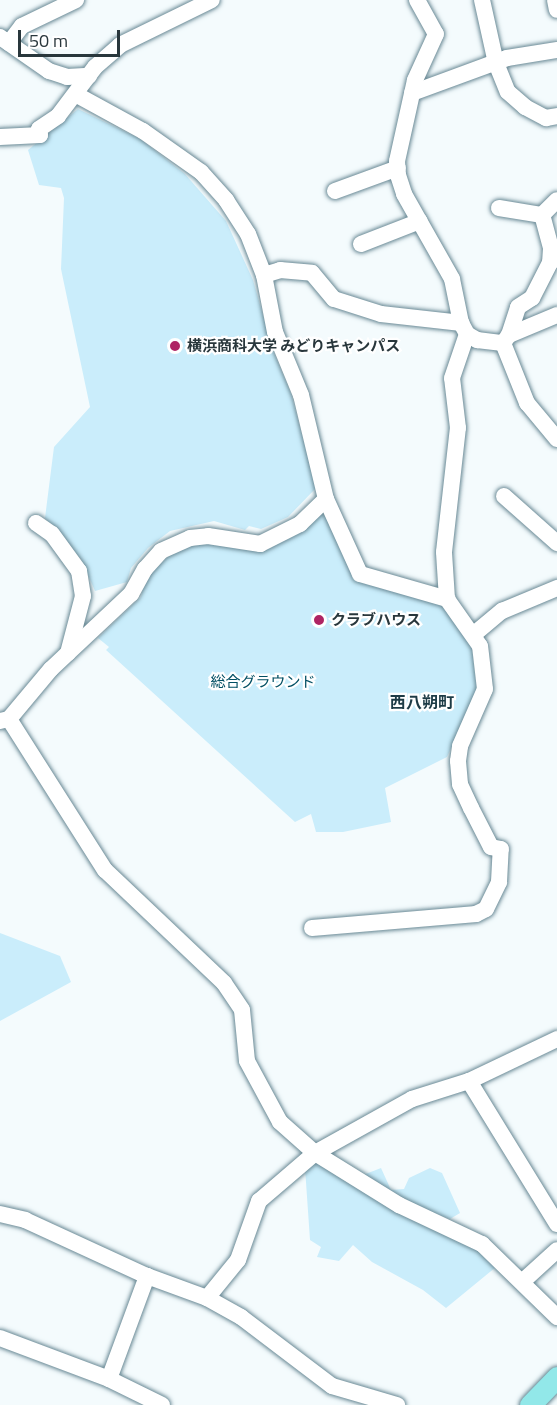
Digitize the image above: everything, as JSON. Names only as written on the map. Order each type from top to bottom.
[{"type":"main road","points":[[530,1405],[557,1377]]},
{"type":"street","points":[[76,0],[22,26],[4,40],[49,71],[67,77],[89,76]]},
{"type":"street","points":[[0,137],[40,135],[39,129],[77,95],[89,76],[120,45],[212,0]]},
{"type":"street","points":[[312,928],[476,914],[486,909],[493,898],[501,849],[491,847],[471,808],[460,784],[458,761],[460,746],[485,688],[480,646],[447,599],[444,552],[458,428],[452,378],[464,329],[452,279],[404,194],[398,168],[412,93],[436,34],[417,0]]},
{"type":"street","points":[[482,0],[496,63],[508,92],[525,107],[546,118],[557,116]]},
{"type":"street","points":[[555,0],[557,10]]},
{"type":"street","points":[[412,93],[496,63],[557,50]]},
{"type":"street","points":[[77,95],[143,131],[201,172],[238,216],[264,275],[275,332],[301,395],[326,499],[360,574],[447,599]]},
{"type":"street","points":[[335,191],[398,168]]},
{"type":"street","points":[[542,215],[557,200]]},
{"type":"street","points":[[499,208],[542,215]]},
{"type":"street","points":[[542,215],[551,248],[550,263],[532,298],[518,307],[506,339],[527,403],[557,439]]},
{"type":"street","points":[[361,244],[420,221]]},
{"type":"street","points":[[264,275],[280,270],[312,273],[334,299],[381,314],[464,329],[477,340],[506,339],[557,315]]},
{"type":"street","points":[[504,496],[557,543]]},
{"type":"street","points":[[326,499],[300,524],[260,544],[208,536],[190,538],[161,551],[145,569],[131,594],[67,654],[4,720],[105,870],[224,983],[242,1010],[247,1061],[280,1122],[315,1153],[399,1205],[482,1244],[557,1317]]},
{"type":"street","points":[[36,524],[52,534],[79,571],[83,596],[67,654]]},
{"type":"street","points":[[473,635],[502,611],[557,588]]},
{"type":"street","points":[[207,1298],[238,1260],[260,1201],[315,1153],[412,1098],[469,1081],[557,1039]]},
{"type":"street","points":[[469,1081],[557,1224]]},
{"type":"street","points":[[0,1214],[25,1220],[147,1276],[207,1298],[242,1317],[317,1378],[367,1402],[397,1405]]},
{"type":"street","points":[[522,1282],[557,1250]]},
{"type":"street","points":[[109,1379],[147,1276]]},
{"type":"street","points":[[0,1338],[109,1379],[162,1405]]},
{"type":"green space","name":"横浜商科大学 みどりキャンパス","points":[[78,109],[140,139],[185,174],[226,221],[253,280],[273,351],[291,394],[316,488],[288,517],[261,529],[249,526],[245,530],[214,521],[170,531],[148,548],[131,568],[127,582],[95,591],[81,559],[45,518],[54,447],[90,407],[61,269],[64,198],[61,188],[39,185],[28,150]]},
{"type":"green space","name":"総合グラウンド","points":[[321,515],[333,516],[363,576],[447,606],[472,649],[477,692],[447,757],[385,788],[391,822],[343,832],[316,832],[311,814],[295,822],[106,650],[109,647],[98,638],[141,597],[146,577],[177,549],[211,542],[243,550]]},
{"type":"green space","points":[[0,933],[60,956],[71,982],[0,1021]]},
{"type":"green space","points":[[315,1159],[467,1241],[496,1267],[446,1308],[423,1290],[372,1262],[353,1245],[339,1261],[317,1257],[321,1247],[310,1240],[305,1168]]},
{"type":"green space","points":[[381,1168],[391,1190],[404,1189],[409,1178],[430,1168],[442,1173],[460,1213],[450,1219],[416,1206],[363,1175]]},
{"type":"place","name":"横浜商科大学 みどりキャンパス","points":[[175,346]]},
{"type":"place","name":"クラブハウス","points":[[319,620]]},
{"type":"district","name":"西八朔町","points":[[422,702]]}]
